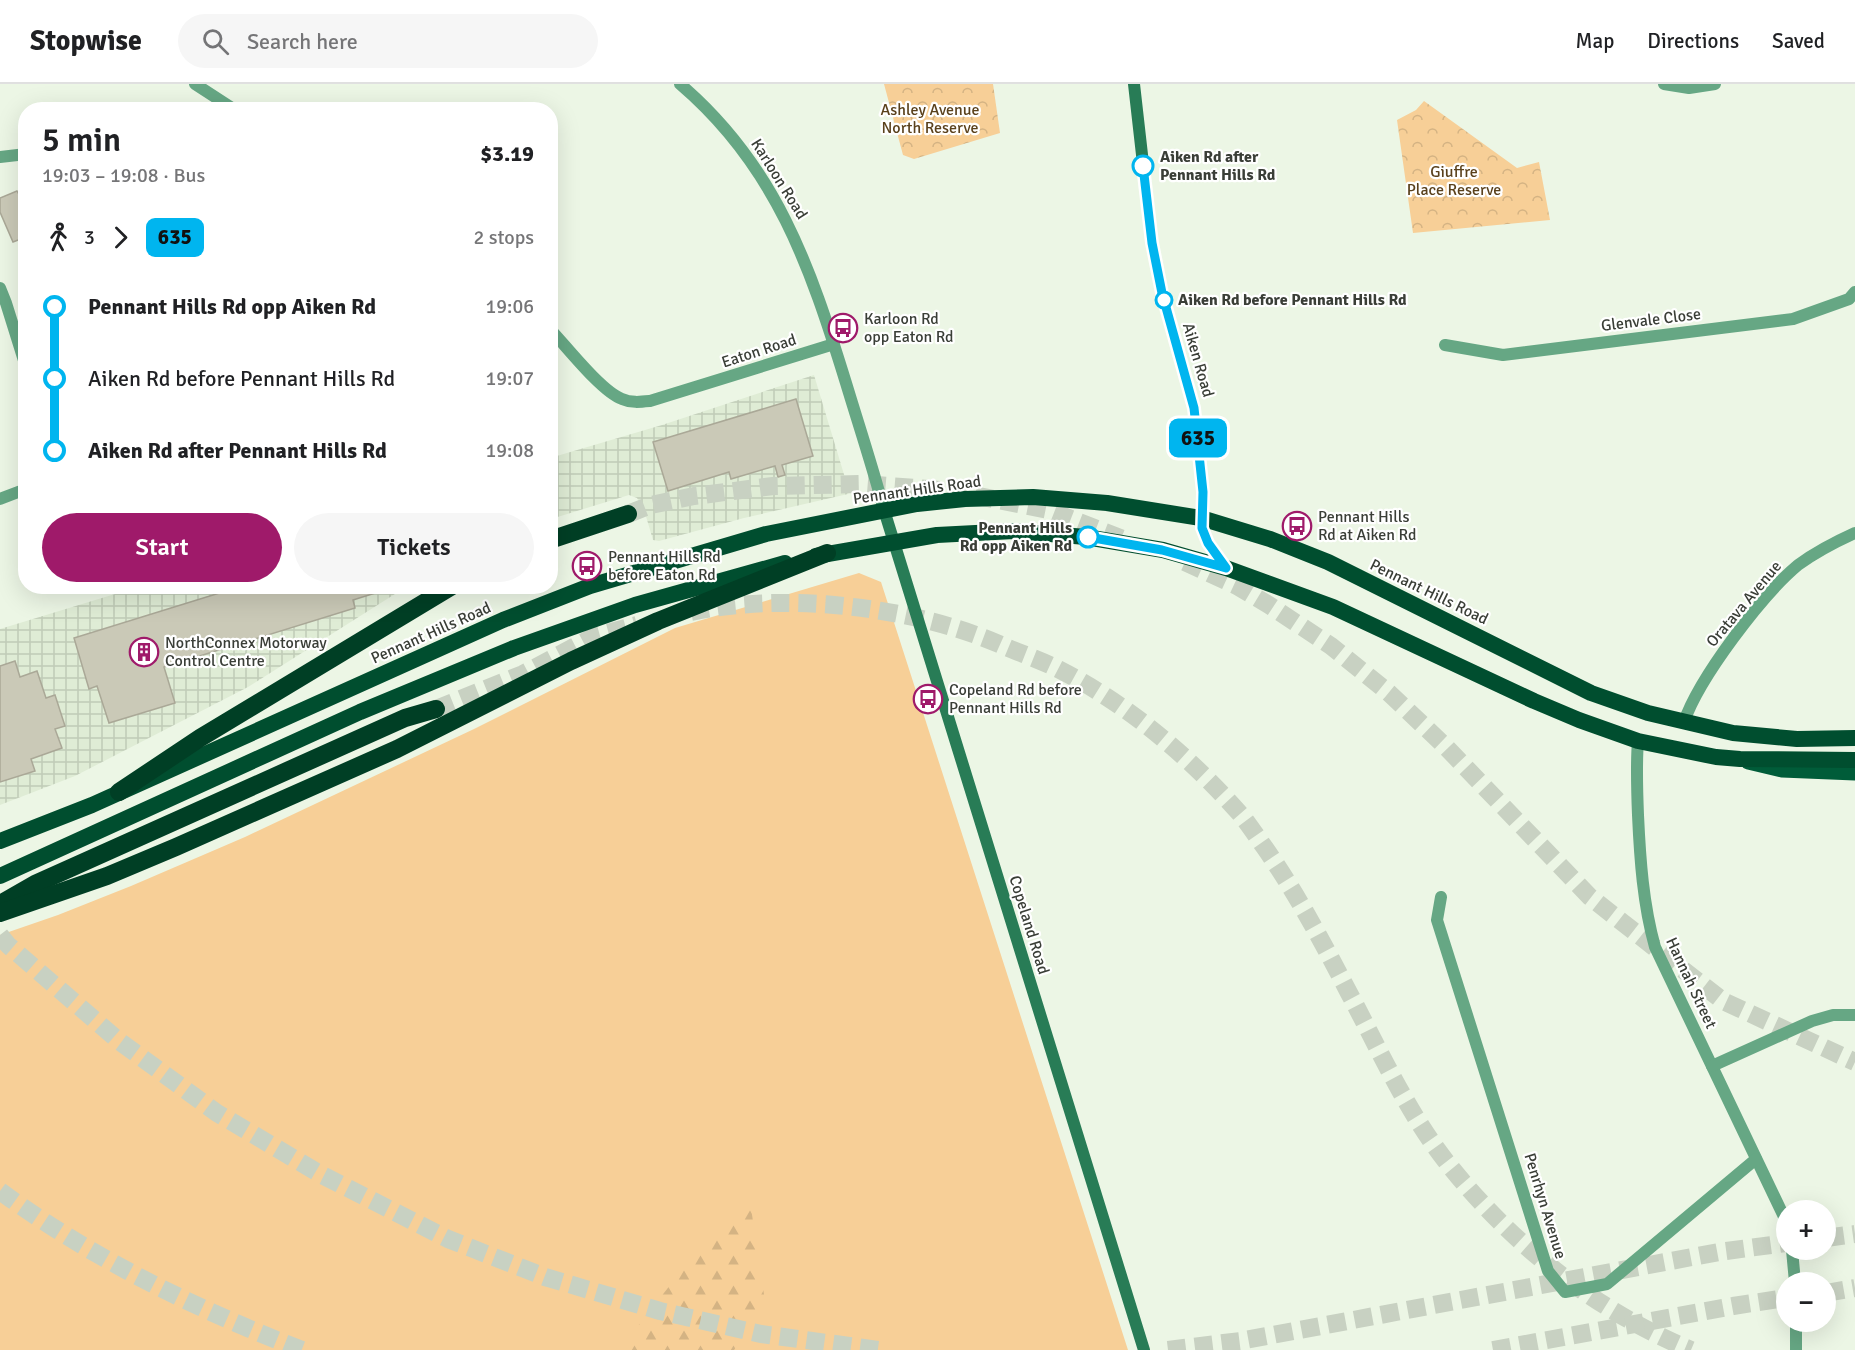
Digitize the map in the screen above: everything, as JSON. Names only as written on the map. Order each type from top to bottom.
[{"type":"highway","name":"Pennant Hills Road","points":[[0,841],[119,792],[503,620],[590,586],[766,534],[918,504],[965,499],[1033,497],[1107,502],[1201,518],[1270,539],[1328,562],[1591,693],[1648,713],[1733,733],[1797,739],[1855,738]]},
{"type":"highway","points":[[558,537],[628,514]]},
{"type":"highway","points":[[0,876],[360,712],[514,648],[635,605],[827,553],[949,534],[1004,531],[1086,537],[1162,550],[1226,568],[1333,608],[1543,705],[1638,741],[1716,757],[1855,760]]},
{"type":"highway","points":[[0,913],[107,876],[156,855],[397,748],[571,661],[658,621],[827,553]]},
{"type":"highway","points":[[119,792],[200,738],[439,594]]},
{"type":"highway","points":[[0,897],[36,884],[405,718],[436,709]]},
{"type":"highway","points":[[0,904],[36,884]]},
{"type":"main road","name":"Aiken Road","points":[[1134,84],[1152,243],[1162,293],[1194,408],[1203,492],[1202,528],[1208,543],[1226,568]]},
{"type":"main road","name":"Copeland Road","points":[[884,510],[1144,1350]]},
{"type":"main road","points":[[1740,759],[1782,770],[1855,773]]},
{"type":"street","points":[[195,84],[221,102]]},
{"type":"street","name":"Karloon Road","points":[[680,84],[699,100],[729,134],[776,200],[792,230],[834,344]]},
{"type":"street","points":[[1664,84],[1689,88],[1715,84]]},
{"type":"street","points":[[0,157],[18,155]]},
{"type":"street","points":[[0,288],[18,341]]},
{"type":"street","name":"Glenvale Close","points":[[1445,345],[1503,355],[1793,319],[1848,299],[1855,292]]},
{"type":"street","name":"Eaton Road","points":[[558,337],[606,388],[621,399],[631,402],[650,401],[834,344]]},
{"type":"street","points":[[834,344],[884,510]]},
{"type":"street","points":[[0,499],[18,492]]},
{"type":"street","name":"Oratava Avenue","points":[[1684,722],[1690,704],[1713,669],[1774,589],[1797,566],[1818,551],[1855,533]]},
{"type":"street","name":"Hannah Street","points":[[1638,741],[1640,838],[1647,918],[1655,947],[1776,1200]]},
{"type":"street","name":"Penrhyn Avenue","points":[[1441,897],[1437,920],[1548,1271],[1565,1292],[1607,1284],[1756,1159]]},
{"type":"street","points":[[1712,1066],[1812,1021],[1833,1015],[1855,1015]]},
{"type":"street","points":[[1796,1332],[1796,1350]]},
{"type":"shaded area","points":[[814,375],[848,494],[744,518],[659,541],[653,540],[645,513],[637,498],[629,495],[558,517],[558,456],[662,425]]},
{"type":"shaded area","points":[[115,594],[395,594],[248,687],[75,776],[0,805],[0,629]]},
{"type":"green space","name":"Ashley Avenue North Reserve","points":[[884,84],[993,84],[1000,133],[914,159],[903,155]]},
{"type":"green space","name":"Giuffre Place Reserve","points":[[1424,101],[1517,168],[1539,162],[1550,220],[1413,233],[1397,120],[1416,110]]},
{"type":"green space","points":[[859,573],[881,582],[1128,1350],[0,1350],[0,935],[131,886],[245,837],[474,729],[675,628]]},
{"type":"green space","points":[[751,1208],[766,1308],[734,1350],[619,1350],[686,1265]]},
{"type":"building","points":[[17,191],[18,193],[18,240],[13,242],[0,212],[0,198]]},
{"type":"building","points":[[796,399],[813,456],[782,465],[785,475],[778,477],[775,466],[731,479],[729,472],[668,491],[653,442]]},
{"type":"building","name":"NorthConnex Motorway Control Centre","points":[[216,594],[372,594],[353,600],[355,608],[164,667],[175,703],[109,723],[97,686],[89,689],[74,638]]},
{"type":"building","points":[[15,661],[20,677],[37,671],[46,698],[55,695],[65,726],[55,729],[62,748],[31,759],[35,771],[0,782],[0,666]]},
{"type":"tunnel","points":[[628,514],[651,505],[694,496],[773,486],[864,484],[953,491],[1048,510],[1128,541]]},
{"type":"tunnel","points":[[1185,562],[1237,586],[1269,605],[1331,646],[1389,693],[1446,747],[1590,897],[1723,1001],[1855,1062]]},
{"type":"tunnel","points":[[691,612],[766,603],[806,603],[847,606],[927,620],[964,631],[1053,666],[1086,684],[1134,716],[1158,734],[1202,774],[1251,828],[1277,865],[1309,919],[1418,1121],[1445,1160],[1470,1190],[1497,1219],[1556,1271],[1621,1315],[1691,1350]]},
{"type":"tunnel","points":[[436,709],[523,674],[593,637],[637,625]]},
{"type":"tunnel","points":[[0,935],[8,945],[119,1041],[217,1113],[320,1174],[448,1239],[545,1277],[660,1311],[761,1334],[879,1350]]},
{"type":"tunnel","points":[[0,1191],[71,1238],[145,1280],[223,1317],[302,1350]]},
{"type":"tunnel","points":[[1836,1237],[1855,1234]]},
{"type":"tunnel","points":[[1168,1350],[1240,1341],[1719,1252],[1776,1244]]},
{"type":"tunnel","points":[[1836,1291],[1855,1288]]},
{"type":"tunnel","points":[[1493,1350],[1776,1300]]},
{"type":"bus line","name":"635","points":[[1088,537],[1162,550],[1226,568],[1208,543],[1202,528],[1203,492],[1194,408],[1162,293],[1152,243],[1143,166]]},
{"type":"place","name":"Aiken Rd after Pennant Hills Rd","points":[[1143,166]]},
{"type":"place","name":"Aiken Rd before Pennant Hills Rd","points":[[1164,300]]},
{"type":"place","name":"Karloon Rd opp Eaton Rd","points":[[843,328]]},
{"type":"place","name":"Pennant Hills Rd at Aiken Rd","points":[[1297,526]]},
{"type":"place","name":"Pennant Hills Rd opp Aiken Rd","points":[[1088,537]]},
{"type":"place","name":"Pennant Hills Rd before Eaton Rd","points":[[587,566]]},
{"type":"place","name":"NorthConnex Motorway Control Centre","points":[[144,652]]},
{"type":"place","name":"Copeland Rd before Pennant Hills Rd","points":[[928,699]]}]
